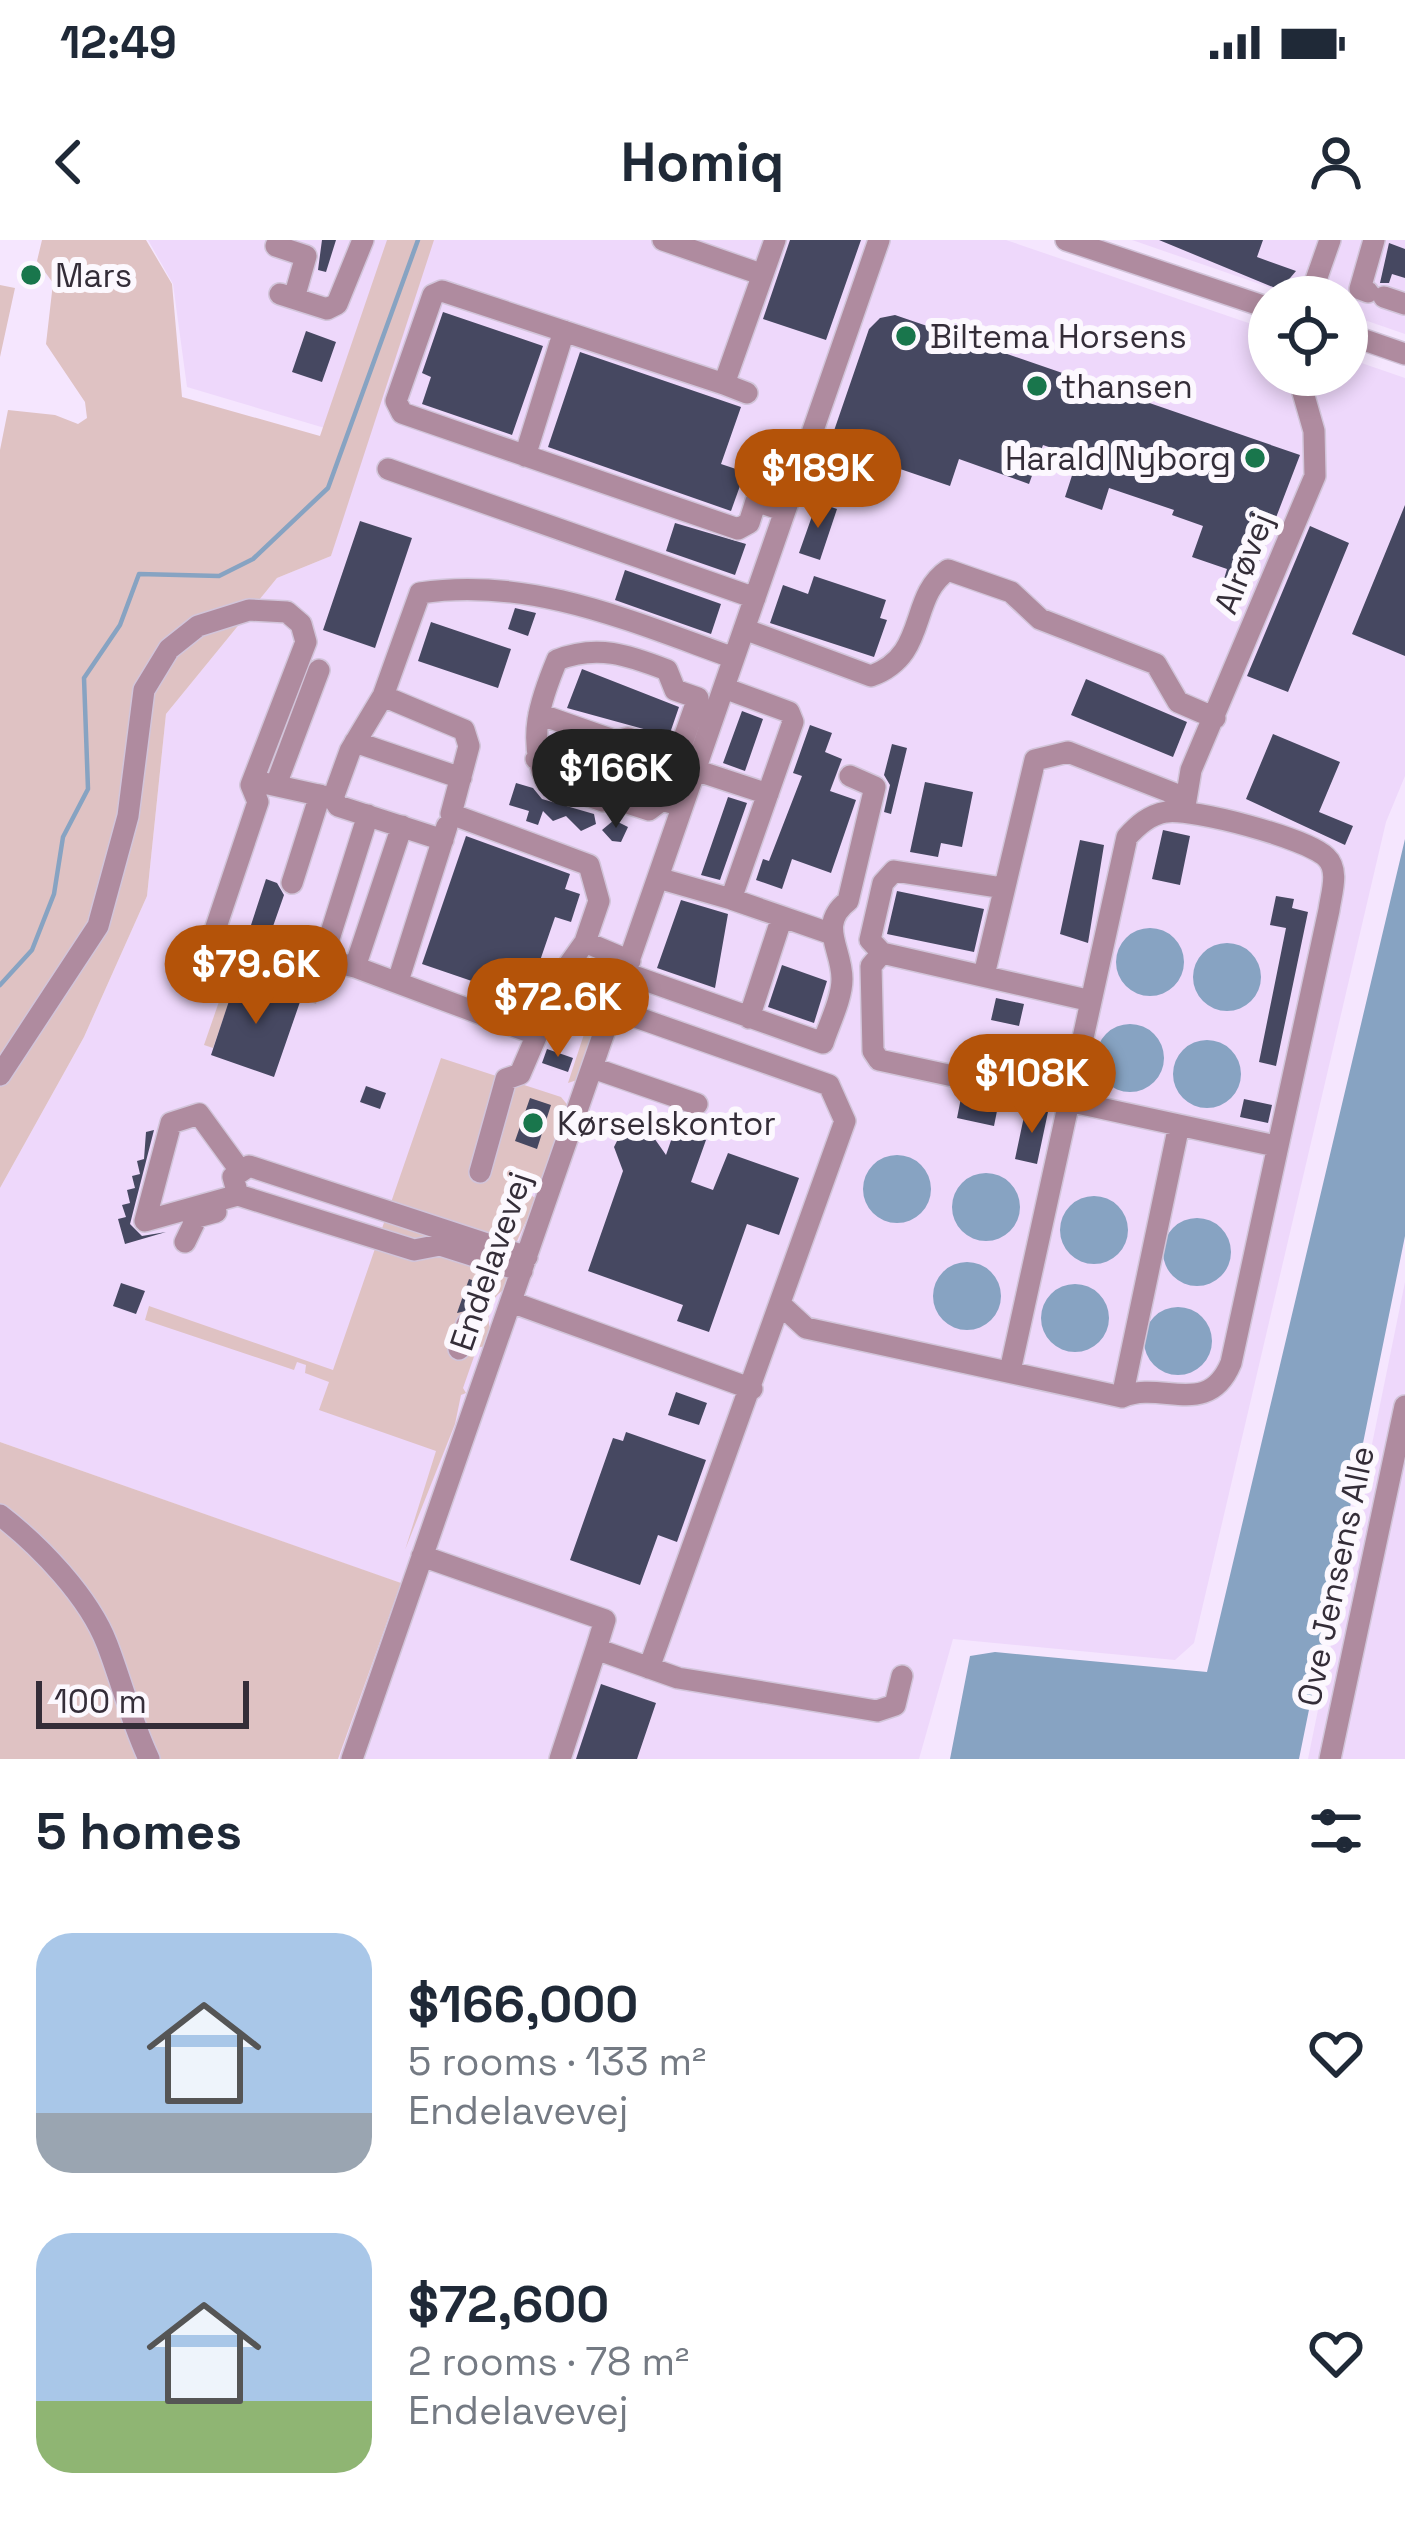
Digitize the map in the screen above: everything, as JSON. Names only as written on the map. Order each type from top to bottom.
[{"type":"street","points":[[276,246],[307,256],[287,296],[326,309],[337,304],[363,240]]},
{"type":"street","points":[[663,240],[752,271]]},
{"type":"street","points":[[724,384],[775,240]]},
{"type":"street","name":"Endelavevej","points":[[352,1759],[658,878],[673,803],[704,712],[724,688],[879,240]]},
{"type":"street","points":[[1066,240],[1248,301]]},
{"type":"street","points":[[1317,276],[1330,240]]},
{"type":"street","points":[[1375,240],[1360,289],[1386,298]]},
{"type":"street","points":[[747,393],[442,290],[433,295],[396,401],[402,413],[738,529],[749,523],[756,501],[785,511]]},
{"type":"street","points":[[525,456],[564,331]]},
{"type":"street","points":[[1368,341],[1405,354]]},
{"type":"street","name":"Alrøvej","points":[[1184,804],[1191,770],[1315,476],[1314,430],[1304,396]]},
{"type":"street","points":[[388,469],[755,598]]},
{"type":"street","points":[[744,629],[871,676],[894,668],[916,635],[935,578],[948,570],[1011,592],[1040,619],[1156,664],[1178,702],[1215,718]]},
{"type":"street","points":[[292,883],[326,796],[383,696],[420,593],[456,588],[568,600],[734,658]]},
{"type":"street","points":[[0,1076],[98,926],[128,816],[144,690],[169,649],[198,626],[249,610],[287,612],[301,624],[303,659],[251,784],[258,802],[216,927],[219,935],[355,967],[535,1034]]},
{"type":"street","points":[[620,793],[603,800],[546,781],[536,759],[538,714],[557,660],[582,650],[620,653],[667,670],[675,689],[698,698],[704,712]]},
{"type":"street","points":[[277,782],[319,670]]},
{"type":"street","points":[[724,688],[789,712],[793,722],[730,899]]},
{"type":"street","points":[[383,696],[464,730],[469,746],[398,981]]},
{"type":"street","points":[[538,714],[616,742],[629,762],[620,793]]},
{"type":"street","points":[[616,742],[628,738],[768,794]]},
{"type":"street","points":[[355,742],[460,778]]},
{"type":"street","points":[[782,1305],[806,1328],[1122,1397],[1137,1391],[1183,1399],[1201,1396],[1226,1377],[1329,910],[1333,867],[1308,847],[1184,804],[1068,752],[1042,754],[1028,769],[984,975]]},
{"type":"street","points":[[820,1082],[829,1057],[823,1043],[842,983],[829,933],[836,910],[848,901],[875,787],[850,776]]},
{"type":"street","points":[[251,784],[277,782],[326,796],[338,806],[443,840]]},
{"type":"street","points":[[620,793],[649,810],[673,803]]},
{"type":"street","points":[[1010,1371],[1124,843],[1155,814],[1184,804]]},
{"type":"street","points":[[451,814],[589,866],[599,901],[585,943],[565,970],[520,1074],[506,1079],[480,1172]]},
{"type":"street","points":[[323,958],[368,815]]},
{"type":"street","points":[[355,967],[402,826]]},
{"type":"street","points":[[1003,888],[894,871],[883,883],[871,940],[882,953],[1087,1000]]},
{"type":"street","points":[[658,878],[829,933]]},
{"type":"street","points":[[749,1018],[782,917]]},
{"type":"street","points":[[585,943],[710,1004],[823,1043]]},
{"type":"street","points":[[882,953],[871,966],[873,1051],[879,1060],[1276,1146]]},
{"type":"street","points":[[613,1009],[829,1085],[845,1121],[649,1668]]},
{"type":"street","points":[[593,1068],[697,1104]]},
{"type":"street","points":[[239,1169],[199,1114],[171,1124],[145,1221],[238,1195],[414,1250],[440,1245],[524,1264]]},
{"type":"street","points":[[1122,1397],[1179,1125]]},
{"type":"street","points":[[239,1169],[249,1166],[396,1213],[524,1264]]},
{"type":"street","points":[[238,1195],[233,1186],[239,1169]]},
{"type":"street","points":[[184,1242],[197,1217],[231,1207],[238,1195]]},
{"type":"street","points":[[388,1242],[396,1213]]},
{"type":"street","points":[[511,1302],[752,1389]]},
{"type":"street","points":[[459,1349],[467,1324]]},
{"type":"street","name":"Ove Jensens Alle","points":[[1330,1759],[1405,1406]]},
{"type":"street","points":[[0,1515],[84,1603],[106,1642],[127,1711],[149,1759]]},
{"type":"street","points":[[422,1556],[605,1621],[560,1759]]},
{"type":"street","points":[[596,1649],[678,1678],[878,1712],[895,1705],[902,1676]]},
{"type":"shaded area","points":[[42,240],[146,240],[172,284],[182,397],[320,436],[387,240],[434,240],[331,556],[277,578],[166,714],[147,896],[84,1037],[0,1188],[0,450],[8,410],[55,415],[78,424],[87,418],[85,402],[46,344],[53,283],[37,261]]},
{"type":"shaded area","points":[[148,240],[1006,240],[1248,323],[1248,396],[1368,396],[1368,365],[1405,378],[1405,776],[1386,822],[1194,1643],[1175,1660],[953,1639],[919,1759],[338,1759],[400,1583],[0,1442],[0,1188],[84,1037],[147,896],[166,714],[277,578],[331,556],[365,440],[187,387],[173,284]]},
{"type":"shaded area","points":[[1132,240],[1405,240],[1405,334],[1368,321],[1368,276],[1248,276],[1248,280]]},
{"type":"shaded area","points":[[0,285],[15,288],[0,357]]},
{"type":"shaded area","points":[[233,961],[320,992],[316,1004],[238,977],[213,1048],[204,1045]]},
{"type":"shaded area","points":[[607,964],[614,973],[580,1079],[568,1083]]},
{"type":"shaded area","points":[[441,1058],[561,1097],[570,1108],[542,1180],[534,1183],[530,1194],[536,1199],[503,1272],[508,1278],[505,1289],[490,1308],[491,1332],[485,1346],[477,1348],[455,1424],[405,1550],[436,1451],[319,1410],[329,1382],[305,1373],[306,1365],[297,1362],[294,1370],[145,1320],[149,1306],[333,1370]]},
{"type":"shaded area","points":[[1405,1282],[1405,1759],[1308,1759]]},
{"type":"shaded area","points":[[0,1442],[401,1583],[338,1759],[0,1759]]},
{"type":"water","points":[[1405,839],[1405,1236],[1299,1759],[950,1759],[970,1656],[995,1652],[1207,1672]]},
{"type":"water","points":[[1150,928],[1174,938],[1184,962],[1174,986],[1150,996],[1126,986],[1116,962],[1126,938]]},
{"type":"water","points":[[1227,943],[1251,953],[1261,977],[1251,1001],[1227,1011],[1203,1001],[1193,977],[1203,953]]},
{"type":"water","points":[[1130,1024],[1154,1034],[1164,1058],[1154,1082],[1130,1092],[1106,1082],[1096,1058],[1106,1034]]},
{"type":"water","points":[[1207,1040],[1231,1050],[1241,1074],[1231,1098],[1207,1108],[1183,1098],[1173,1074],[1183,1050]]},
{"type":"water","points":[[897,1155],[921,1165],[931,1189],[921,1213],[897,1223],[873,1213],[863,1189],[873,1165]]},
{"type":"water","points":[[986,1173],[1010,1183],[1020,1207],[1010,1231],[986,1241],[962,1231],[952,1207],[962,1183]]},
{"type":"water","points":[[1094,1196],[1118,1206],[1128,1230],[1118,1254],[1094,1264],[1070,1254],[1060,1230],[1070,1206]]},
{"type":"water","points":[[1197,1218],[1221,1228],[1231,1252],[1221,1276],[1197,1286],[1173,1276],[1163,1252],[1173,1228]]},
{"type":"water","points":[[967,1262],[991,1272],[1001,1296],[991,1320],[967,1330],[943,1320],[933,1296],[943,1272]]},
{"type":"water","points":[[1075,1284],[1099,1294],[1109,1318],[1099,1342],[1075,1352],[1051,1342],[1041,1318],[1051,1294]]},
{"type":"water","points":[[1178,1307],[1202,1317],[1212,1341],[1202,1365],[1178,1375],[1154,1365],[1144,1341],[1154,1317]]},
{"type":"building","points":[[322,240],[336,240],[326,272],[318,270]]},
{"type":"building","points":[[790,240],[861,240],[826,340],[763,319]]},
{"type":"building","points":[[1159,240],[1263,240],[1257,257],[1296,271],[1292,276],[1248,277]]},
{"type":"building","points":[[1389,243],[1405,249],[1405,278],[1392,274],[1389,283],[1380,283]]},
{"type":"building","points":[[443,312],[543,346],[512,435],[422,404],[431,377],[422,373]]},
{"type":"building","points":[[895,315],[930,327],[952,321],[961,338],[1300,455],[1249,588],[1224,579],[1227,569],[1192,557],[1203,526],[1172,515],[1174,510],[1109,488],[1102,510],[1065,497],[1078,457],[1043,445],[1029,484],[959,459],[950,486],[859,455],[856,464],[826,454],[869,329],[880,318]]},
{"type":"building","points":[[306,331],[336,342],[322,382],[292,372]]},
{"type":"building","points":[[580,352],[741,407],[721,464],[745,472],[731,511],[548,447]]},
{"type":"building","points":[[817,502],[837,509],[820,560],[799,553]]},
{"type":"building","points":[[1405,505],[1405,656],[1352,634]]},
{"type":"building","points":[[360,521],[412,538],[375,648],[323,630]]},
{"type":"building","points":[[675,523],[746,544],[735,575],[666,551]]},
{"type":"building","points":[[1310,526],[1349,543],[1288,692],[1247,676]]},
{"type":"building","points":[[625,570],[721,604],[711,634],[615,600]]},
{"type":"building","points":[[814,576],[886,600],[880,618],[887,620],[874,657],[770,623],[783,585],[808,594]]},
{"type":"building","points":[[515,608],[536,613],[528,636],[508,629]]},
{"type":"building","points":[[431,622],[511,649],[498,688],[418,661]]},
{"type":"building","points":[[582,669],[679,707],[669,736],[567,708]]},
{"type":"building","points":[[1086,679],[1187,722],[1173,757],[1071,715]]},
{"type":"building","points":[[742,711],[763,719],[745,771],[723,763]]},
{"type":"building","points":[[810,725],[832,733],[825,752],[842,759],[830,791],[856,800],[831,873],[792,859],[782,889],[756,880],[763,859],[769,861],[802,776],[793,773]]},
{"type":"building","points":[[1273,734],[1340,762],[1319,812],[1353,826],[1345,845],[1246,799]]},
{"type":"building","points":[[566,739],[593,749],[598,762],[607,755],[611,767],[563,752]]},
{"type":"building","points":[[892,744],[907,748],[891,814],[884,812],[890,785],[884,775]]},
{"type":"building","points":[[643,759],[659,764],[652,784],[641,781]]},
{"type":"building","points":[[925,782],[973,792],[962,847],[941,843],[938,857],[910,852]]},
{"type":"building","points":[[516,783],[533,788],[542,799],[594,814],[596,824],[581,831],[566,816],[553,821],[543,811],[538,825],[526,821],[529,811],[509,805]]},
{"type":"building","points":[[728,797],[747,803],[720,880],[701,875]]},
{"type":"building","points":[[614,820],[628,827],[621,842],[612,841],[602,830]]},
{"type":"building","points":[[1163,830],[1190,836],[1180,885],[1152,879]]},
{"type":"building","points":[[466,836],[570,874],[565,889],[580,894],[571,922],[555,917],[532,984],[506,975],[501,991],[422,964]]},
{"type":"building","points":[[1080,840],[1104,845],[1088,943],[1060,934]]},
{"type":"building","points":[[266,879],[277,883],[284,895],[271,932],[251,925]]},
{"type":"building","points":[[897,891],[984,909],[974,952],[887,934]]},
{"type":"building","points":[[1276,896],[1294,899],[1292,908],[1308,912],[1276,1066],[1259,1062],[1286,928],[1270,925]]},
{"type":"building","points":[[681,900],[728,914],[715,988],[657,968]]},
{"type":"building","points":[[782,965],[827,981],[814,1023],[768,1007]]},
{"type":"building","points":[[237,977],[301,999],[274,1077],[211,1055]]},
{"type":"building","points":[[996,998],[1024,1004],[1019,1026],[991,1020]]},
{"type":"building","points":[[547,1049],[573,1058],[568,1072],[542,1063]]},
{"type":"building","points":[[366,1086],[386,1093],[380,1109],[360,1102]]},
{"type":"building","points":[[962,1093],[999,1101],[994,1126],[957,1118]]},
{"type":"building","name":"Kørselskontor","points":[[530,1098],[551,1105],[537,1149],[515,1141]]},
{"type":"building","points":[[1244,1099],[1272,1105],[1268,1123],[1240,1117]]},
{"type":"building","points":[[1026,1107],[1048,1112],[1037,1164],[1015,1159]]},
{"type":"building","points":[[632,1129],[652,1135],[666,1155],[675,1129],[706,1140],[691,1182],[713,1190],[728,1153],[799,1178],[779,1235],[747,1224],[709,1332],[677,1321],[683,1305],[588,1271],[623,1171],[614,1147],[620,1135]]},
{"type":"building","points":[[154,1130],[130,1224],[142,1236],[166,1232],[125,1244],[118,1219],[126,1217],[122,1205],[130,1203],[127,1190],[135,1188],[132,1176],[140,1174],[137,1161],[144,1159],[146,1132]]},
{"type":"building","points":[[469,1279],[490,1286],[479,1316],[470,1310],[457,1313]]},
{"type":"building","points":[[121,1283],[145,1291],[136,1314],[113,1306]]},
{"type":"building","points":[[676,1392],[707,1403],[699,1425],[668,1415]]},
{"type":"building","points":[[626,1432],[706,1460],[677,1542],[658,1535],[640,1585],[570,1560],[613,1438],[623,1441]]},
{"type":"building","points":[[601,1684],[656,1703],[637,1759],[576,1759]]},
{"type":"waterway","points":[[0,985],[32,950],[54,894],[63,837],[88,789],[84,678],[120,625],[139,574],[219,576],[253,559],[328,488],[418,240]]},
{"type":"place","name":"Mars","points":[[31,275]]},
{"type":"place","name":"Biltema Horsens","points":[[906,336]]},
{"type":"place","name":"thansen","points":[[1037,386]]},
{"type":"place","name":"Harald Nyborg","points":[[1255,458]]},
{"type":"place","name":"Kørselskontor","points":[[533,1123]]}]
